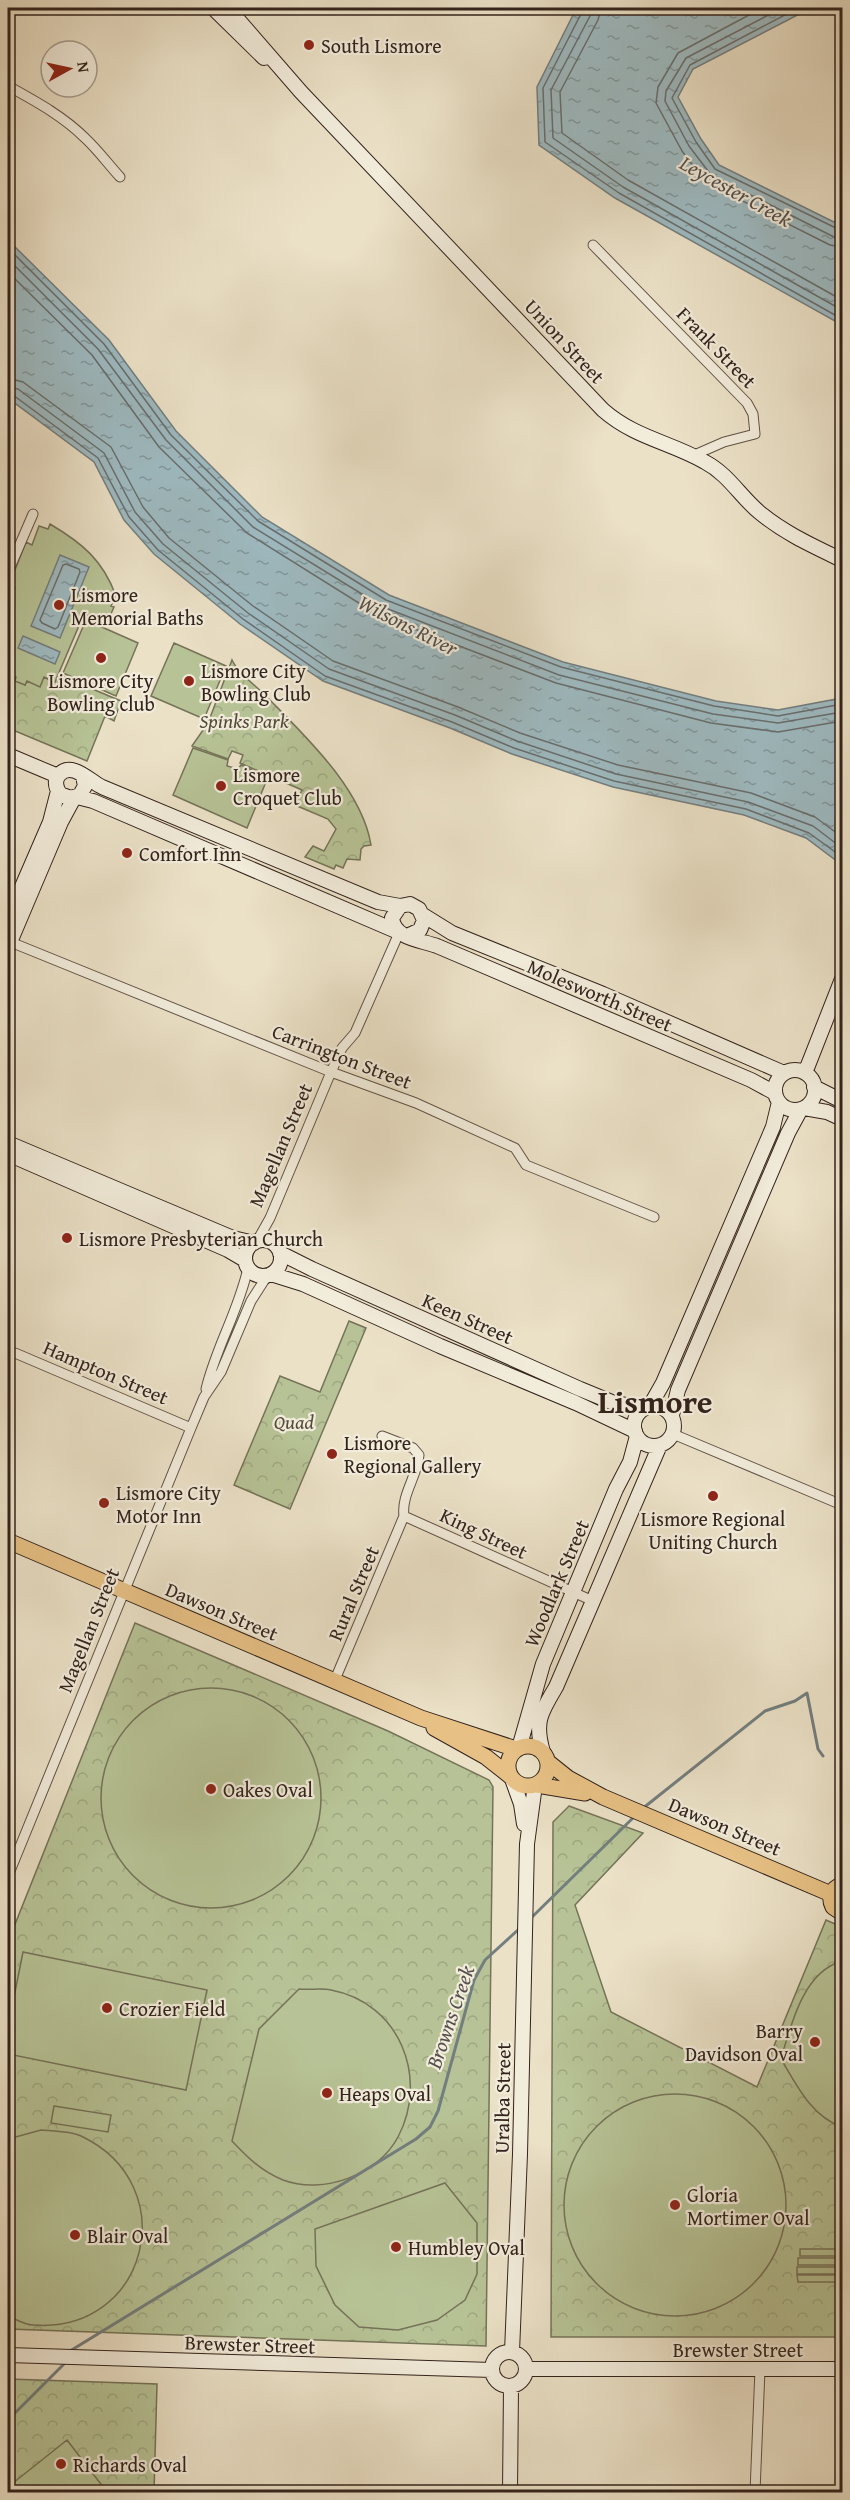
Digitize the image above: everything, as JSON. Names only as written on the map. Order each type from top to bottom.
[{"type":"main road","name":"Dawson Street","points":[[8,1541],[421,1718],[518,1748]]},
{"type":"main road","name":"Dawson Street","points":[[421,1718],[439,1732],[486,1756],[511,1777]]},
{"type":"main road","points":[[534,1747],[546,1757],[548,1773],[536,1785],[525,1787],[511,1777],[508,1764],[518,1748],[534,1747]]},
{"type":"main road","name":"Dawson Street","points":[[546,1757],[568,1778],[603,1797],[837,1889]]},
{"type":"main road","name":"Dawson Street","points":[[536,1785],[603,1797]]},
{"type":"main road","points":[[837,1889],[833,1906],[843,1913]]},
{"type":"street","name":"Union Street","points":[[213,8],[301,92]]},
{"type":"street","name":"Union Street","points":[[228,8],[301,92],[603,410],[628,429],[717,469],[750,504],[782,529],[843,560]]},
{"type":"street","points":[[8,86],[45,106],[86,138],[120,177]]},
{"type":"street","name":"Frank Street","points":[[593,245],[747,403],[753,414],[755,434],[723,442],[692,456]]},
{"type":"street","points":[[8,572],[33,514]]},
{"type":"street","points":[[8,755],[58,776],[70,770],[102,787],[378,902],[415,906],[423,915],[424,920],[420,930],[401,933],[392,918],[400,906]]},
{"type":"street","points":[[8,919],[50,822],[58,791],[56,784],[58,776]]},
{"type":"street","points":[[8,943],[61,822],[85,786],[83,776]]},
{"type":"street","points":[[58,791],[65,797],[76,797]]},
{"type":"street","name":"Molesworth Street","points":[[76,797],[93,801],[751,1080],[777,1097]]},
{"type":"street","name":"Molesworth Street","points":[[423,915],[452,933],[603,994],[784,1073]]},
{"type":"street","name":"Magellan Street","points":[[255,1242],[270,1218],[342,1048],[355,1033],[401,933]]},
{"type":"street","name":"Carrington Street","points":[[8,943],[331,1072],[416,1103],[515,1148],[526,1164],[654,1217]]},
{"type":"street","points":[[805,1073],[843,979]]},
{"type":"street","points":[[647,1407],[663,1407],[672,1415],[673,1434],[660,1446],[647,1445],[636,1434],[635,1418],[647,1407],[663,1383],[773,1126],[777,1082],[784,1073],[793,1070],[805,1073],[811,1079],[814,1087],[812,1099],[802,1108],[788,1133],[678,1390],[672,1415]]},
{"type":"street","points":[[814,1087],[843,1101]]},
{"type":"street","points":[[777,1097],[790,1109],[802,1108],[827,1112],[843,1119]]},
{"type":"street","points":[[8,1143],[233,1238],[273,1243],[280,1252],[280,1263],[269,1275],[258,1275],[247,1264],[218,1245],[8,1154]]},
{"type":"street","points":[[247,1264],[246,1252],[255,1242]]},
{"type":"street","name":"Keen Street","points":[[280,1252],[312,1269],[614,1404],[647,1407]]},
{"type":"street","name":"Magellan Street","points":[[8,1876],[204,1397],[211,1368],[244,1284],[247,1264]]},
{"type":"street","name":"Magellan Street","points":[[204,1397],[221,1372],[251,1301],[269,1275]]},
{"type":"street","name":"Keen Street","points":[[269,1275],[303,1284],[440,1346],[576,1403],[636,1434]]},
{"type":"street","name":"Hampton Street","points":[[8,1353],[15,1353],[191,1428]]},
{"type":"street","name":"Woodlark Street","points":[[518,1748],[543,1664],[616,1489],[630,1462],[636,1434]]},
{"type":"street","points":[[673,1434],[843,1505]]},
{"type":"street","points":[[382,1436],[413,1448],[419,1455],[418,1465],[402,1505],[404,1516]]},
{"type":"street","name":"Woodlark Street","points":[[546,1757],[538,1731],[542,1711],[556,1687],[660,1446]]},
{"type":"street","name":"King Street","points":[[404,1516],[592,1601]]},
{"type":"street","name":"Rural Street","points":[[334,1682],[404,1516]]},
{"type":"street","name":"Uralba Street","points":[[511,1777],[521,1804],[527,1844]]},
{"type":"street","name":"Uralba Street","points":[[513,2352],[527,1844],[536,1785]]},
{"type":"street","points":[[513,2352],[522,2358],[526,2369],[520,2383],[511,2387],[496,2380],[492,2370],[498,2356],[513,2352]]},
{"type":"street","name":"Brewster Street","points":[[8,2355],[492,2370]]},
{"type":"street","points":[[755,2493],[760,2368]]},
{"type":"street","name":"Brewster Street","points":[[526,2369],[843,2369]]},
{"type":"street","points":[[510,2493],[511,2387]]},
{"type":"green space","name":"Lismore Memorial Baths","points":[[50,524],[72,538],[98,562],[116,596],[107,623],[87,615],[84,621],[81,621],[55,682],[44,677],[40,687],[27,681],[25,685],[15,681],[16,677],[9,675],[11,668],[8,666],[8,605],[15,588],[9,585],[26,542],[32,545],[39,526],[48,529]]},
{"type":"green space","name":"Lismore City Bowling club","points":[[86,620],[138,643],[116,696],[63,673]]},
{"type":"green space","name":"Lismore City Bowling Club","points":[[174,643],[226,666],[204,719],[151,696]]},
{"type":"green space","name":"Spinks Park","points":[[232,660],[242,674],[314,746],[344,784],[366,824],[371,845],[361,849],[360,860],[347,859],[343,868],[336,865],[334,869],[305,857],[313,846],[324,851],[336,829],[328,819],[295,805],[302,790],[240,763],[243,755],[232,751],[228,759],[192,746],[208,723]]},
{"type":"green space","points":[[8,666],[25,685],[27,681],[44,677],[54,682],[59,675],[121,701],[114,721],[105,716],[87,761],[8,728]]},
{"type":"green space","name":"Lismore Croquet Club","points":[[193,748],[228,760],[227,766],[238,769],[241,765],[268,777],[247,828],[173,795]]},
{"type":"green space","name":"Quad","points":[[349,1321],[366,1328],[290,1509],[234,1485],[280,1376],[320,1392]]},
{"type":"green space","points":[[135,1623],[388,1731],[489,1780],[493,1787],[486,2346],[8,2329],[8,1942]]},
{"type":"green space","name":"Oakes Oval","points":[[211,1688],[232,1690],[253,1696],[289,1720],[313,1756],[319,1777],[321,1798],[319,1819],[313,1840],[289,1876],[253,1900],[232,1906],[211,1908],[190,1906],[169,1900],[133,1876],[109,1840],[103,1819],[101,1798],[103,1777],[109,1756],[133,1720],[169,1696],[190,1690]]},
{"type":"green space","points":[[569,1806],[643,1833],[575,1905],[611,2012],[757,2087],[826,1920],[842,1927],[842,2337],[551,2337],[553,1822]]},
{"type":"green space","name":"Crozier Field","points":[[23,1952],[207,1990],[186,2090],[8,2054],[8,2027]]},
{"type":"green space","name":"Barry Davidson Oval","points":[[842,1961],[842,2127],[822,2116],[814,2108],[799,2090],[781,2059],[794,2016],[808,1988],[817,1976]]},
{"type":"green space","name":"Heaps Oval","points":[[299,1989],[331,1990],[355,1998],[375,2010],[391,2027],[402,2046],[409,2068],[410,2091],[407,2114],[398,2137],[377,2162],[348,2178],[332,2183],[315,2185],[283,2180],[255,2163],[232,2141],[259,2029]]},
{"type":"green space","name":"Gloria Mortimer Oval","points":[[675,2094],[697,2096],[717,2102],[745,2119],[761,2135],[778,2163],[784,2183],[786,2205],[784,2227],[778,2247],[761,2275],[745,2291],[717,2308],[697,2314],[675,2316],[653,2314],[633,2308],[605,2291],[589,2275],[572,2247],[566,2227],[564,2205],[566,2183],[572,2163],[589,2135],[605,2119],[633,2102],[653,2096]]},
{"type":"green space","points":[[54,2106],[111,2115],[108,2132],[51,2123]]},
{"type":"green space","name":"Blair Oval","points":[[41,2130],[77,2134],[114,2159],[134,2187],[142,2220],[139,2252],[126,2282],[104,2306],[72,2321],[33,2325],[8,2316],[8,2139]]},
{"type":"green space","name":"Humbley Oval","points":[[445,2183],[477,2223],[477,2274],[465,2300],[437,2320],[398,2330],[359,2327],[335,2305],[316,2266],[315,2229]]},
{"type":"green space","points":[[800,2249],[842,2249],[842,2256],[800,2256]]},
{"type":"green space","points":[[798,2258],[841,2258],[841,2265],[798,2265]]},
{"type":"green space","points":[[797,2267],[840,2267],[840,2274],[797,2274]]},
{"type":"green space","points":[[797,2275],[840,2275],[840,2282],[798,2282]]},
{"type":"green space","points":[[8,2379],[157,2384],[154,2492],[8,2492]]},
{"type":"green space","name":"Richards Oval","points":[[67,2440],[107,2492],[8,2492],[8,2487]]},
{"type":"water","name":"Leycester Creek","points":[[581,8],[811,8],[693,69],[678,97],[701,139],[719,165],[842,226],[842,325],[615,198],[539,145],[537,87],[574,13]]},
{"type":"water","name":"Wilsons River","points":[[8,240],[109,340],[176,431],[262,517],[389,595],[563,662],[716,701],[778,710],[842,698],[842,865],[806,838],[744,815],[613,787],[512,754],[450,728],[323,681],[240,624],[154,554],[124,520],[94,462],[8,398]]},
{"type":"water","name":"Lismore Memorial Baths","points":[[60,555],[89,567],[60,638],[31,626]]},
{"type":"water","name":"Lismore Memorial Baths","points":[[23,636],[60,652],[55,664],[18,648]]},
{"type":"waterway","name":"Browns Creek","points":[[642,1809],[765,1711],[795,1701],[807,1693],[818,1749],[823,1756]]},
{"type":"waterway","name":"Browns Creek","points":[[531,1918],[635,1816]]},
{"type":"waterway","name":"Browns Creek","points":[[70,2351],[416,2139],[430,2127],[438,2111],[474,1980],[485,1960],[519,1929]]},
{"type":"waterway","name":"Browns Creek","points":[[8,2420],[66,2362]]},
{"type":"place","name":"South Lismore","points":[[309,45]]},
{"type":"place","name":"Lismore Memorial Baths","points":[[59,605]]},
{"type":"place","name":"Lismore City Bowling club","points":[[101,658]]},
{"type":"place","name":"Lismore City Bowling Club","points":[[189,681]]},
{"type":"place","name":"Lismore Croquet Club","points":[[221,786]]},
{"type":"place","name":"Comfort Inn","points":[[127,853]]},
{"type":"place","name":"Lismore Presbyterian Church","points":[[67,1238]]},
{"type":"place","name":"Lismore Regional Gallery","points":[[332,1454]]},
{"type":"place","name":"Lismore Regional Uniting Church","points":[[713,1496]]},
{"type":"place","name":"Lismore City Motor Inn","points":[[104,1503]]},
{"type":"place","name":"Oakes Oval","points":[[211,1789]]},
{"type":"place","name":"Crozier Field","points":[[107,2008]]},
{"type":"place","name":"Barry Davidson Oval","points":[[815,2042]]},
{"type":"place","name":"Heaps Oval","points":[[327,2093]]},
{"type":"place","name":"Gloria Mortimer Oval","points":[[675,2205]]},
{"type":"place","name":"Blair Oval","points":[[75,2235]]},
{"type":"place","name":"Humbley Oval","points":[[396,2247]]},
{"type":"place","name":"Richards Oval","points":[[61,2464]]},
{"type":"district","name":"Lismore","points":[[655,1401]]}]
